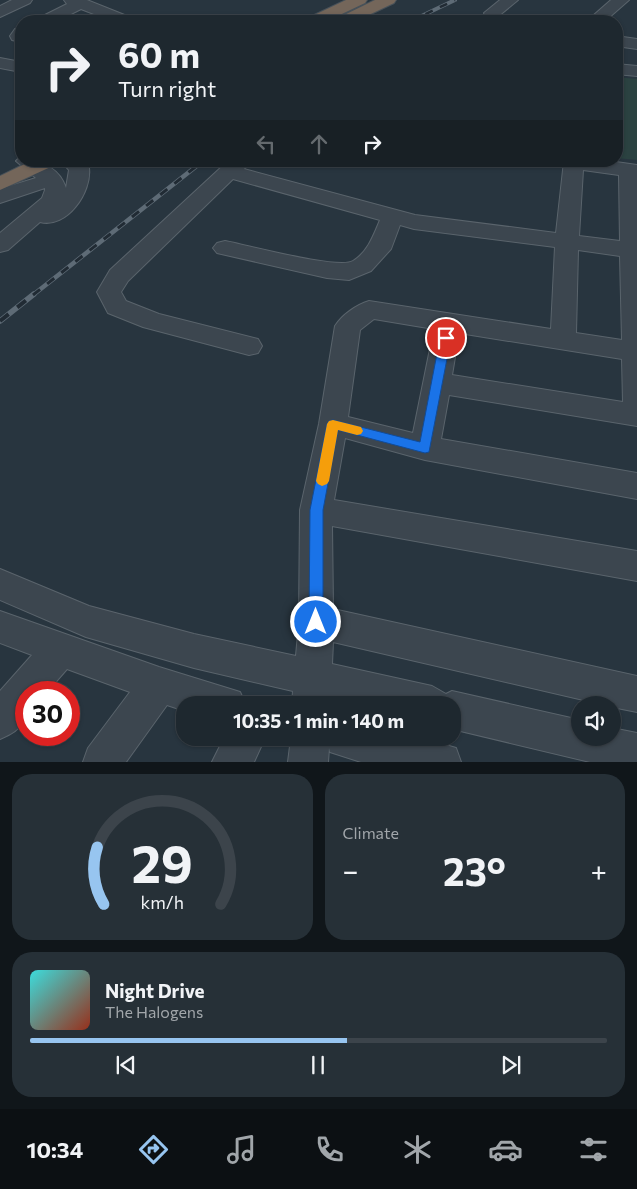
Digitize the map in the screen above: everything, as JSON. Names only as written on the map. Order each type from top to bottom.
[{"type":"highway","points":[[356,15],[388,0]]},
{"type":"highway","points":[[326,15],[355,1]]},
{"type":"highway","points":[[0,168],[18,167]]},
{"type":"highway","points":[[0,184],[35,167]]},
{"type":"street","points":[[0,12],[24,0]]},
{"type":"street","points":[[493,15],[492,13],[501,4],[510,0]]},
{"type":"street","points":[[602,15],[621,0],[637,4]]},
{"type":"street","points":[[55,15],[76,2],[110,15]]},
{"type":"street","points":[[623,42],[637,44]]},
{"type":"street","points":[[0,63],[15,66]]},
{"type":"street","points":[[623,70],[637,71]]},
{"type":"street","points":[[0,196],[19,189],[36,167]]},
{"type":"street","points":[[6,240],[52,201],[56,190],[38,167]]},
{"type":"street","points":[[6,240],[60,210],[77,192],[81,175],[78,167]]},
{"type":"street","points":[[233,167],[119,276],[109,292],[117,307],[152,321],[249,346]]},
{"type":"street","points":[[237,167],[404,219],[567,243],[630,250]]},
{"type":"street","points":[[563,341],[567,243],[582,167]]},
{"type":"street","points":[[608,167],[633,171],[630,250],[637,405]]},
{"type":"street","points":[[225,248],[327,270],[349,272],[363,266],[404,219]]},
{"type":"street","points":[[312,691],[316,622],[316,510],[333,424],[348,326],[369,310],[636,352]]},
{"type":"street","points":[[425,448],[448,322]]},
{"type":"street","points":[[437,383],[637,415]]},
{"type":"street","points":[[333,424],[425,448],[637,486]]},
{"type":"street","points":[[316,510],[637,566]]},
{"type":"street","points":[[0,584],[86,621],[194,651],[312,691],[355,696]]},
{"type":"street","points":[[316,622],[637,694]]},
{"type":"street","points":[[0,627],[159,686],[195,696]]},
{"type":"street","points":[[0,720],[60,650]]},
{"type":"street","points":[[102,762],[159,686]]},
{"type":"street","points":[[461,712],[637,753]]},
{"type":"street","points":[[232,762],[241,746]]},
{"type":"street","points":[[308,762],[309,746]]},
{"type":"street","points":[[377,746],[442,762]]},
{"type":"green space","points":[[623,78],[637,79],[637,160],[623,159]]},
{"type":"railway","points":[[424,15],[455,0]]},
{"type":"railway","points":[[33,295],[195,167]]},
{"type":"railway","points":[[0,321],[34,294]]},
{"type":"slow traffic","points":[[322,481],[333,424],[357,431]]},
{"type":"route","points":[[316,622],[316,510],[333,424],[425,448],[446,338]]}]
